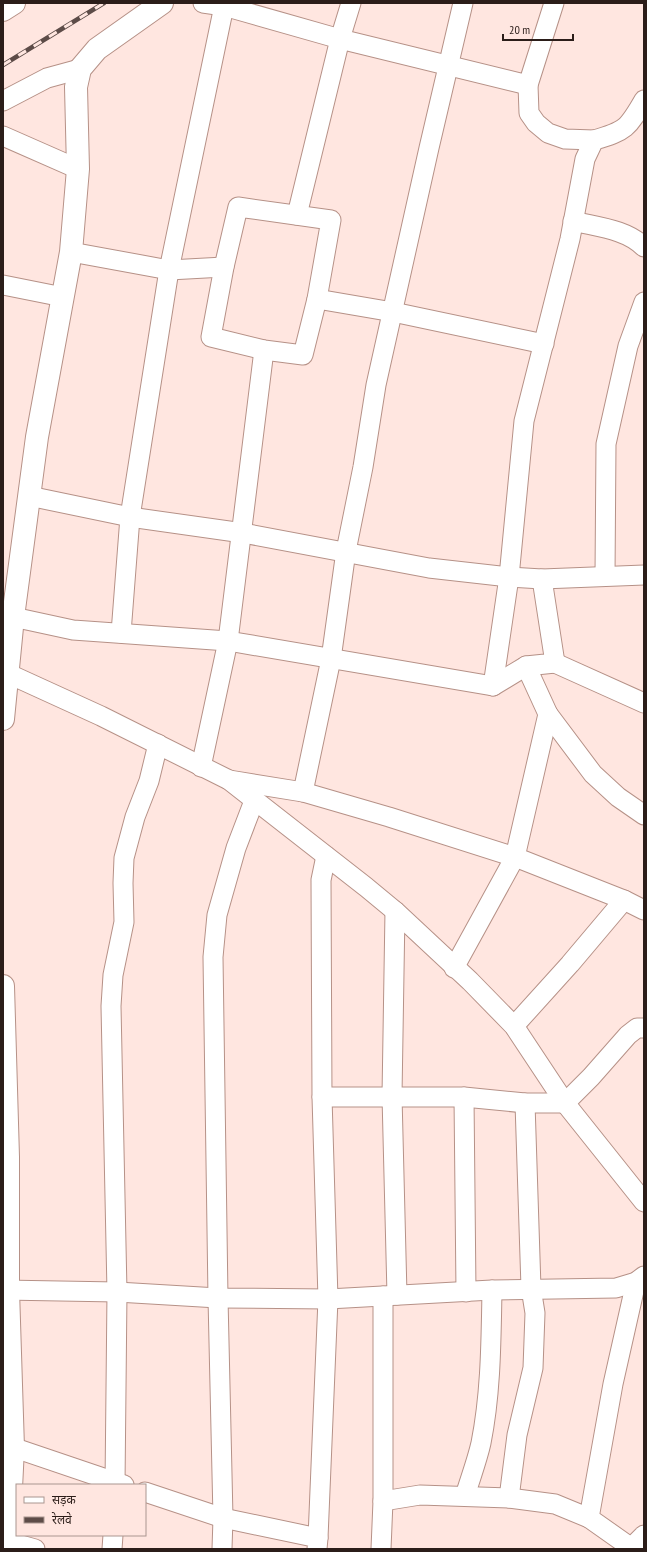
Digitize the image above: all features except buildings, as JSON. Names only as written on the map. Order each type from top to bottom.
[{"type":"street","points":[[3,10],[14,3]]},
{"type":"street","points":[[3,719],[9,674],[7,640],[13,617],[37,437],[71,252],[78,169],[76,87],[80,69],[97,49],[162,3]]},
{"type":"street","points":[[204,3],[224,6],[340,38],[449,64],[528,85]]},
{"type":"street","points":[[297,216],[340,38],[351,3]]},
{"type":"street","points":[[303,792],[331,659],[346,551],[363,467],[376,385],[463,3]]},
{"type":"street","points":[[554,3],[528,85],[529,113],[536,123],[548,133],[565,139],[594,140],[618,134],[631,124],[644,100]]},
{"type":"street","points":[[121,633],[130,517],[169,270],[224,6]]},
{"type":"street","points":[[3,101],[47,78],[80,69]]},
{"type":"street","points":[[3,136],[78,169]]},
{"type":"street","points":[[493,686],[509,577],[524,421],[573,221],[585,159],[594,140]]},
{"type":"street","points":[[238,207],[331,220],[317,299],[303,355],[264,350],[212,337],[224,267],[238,207]]},
{"type":"street","points":[[573,221],[624,234],[638,241],[644,247]]},
{"type":"street","points":[[71,252],[169,270],[224,267]]},
{"type":"street","points":[[3,285],[63,297]]},
{"type":"street","points":[[317,299],[393,312],[544,344]]},
{"type":"street","points":[[605,576],[606,444],[628,346],[644,302]]},
{"type":"street","points":[[201,766],[228,641],[264,350]]},
{"type":"street","points":[[29,496],[130,517],[242,533],[346,551],[429,568],[509,577],[542,579],[644,575]]},
{"type":"street","points":[[542,579],[555,662]]},
{"type":"street","points":[[13,617],[73,630],[228,641],[493,686],[526,666],[555,662],[644,703]]},
{"type":"street","points":[[526,666],[548,714],[593,774],[618,797],[644,815]]},
{"type":"street","points":[[9,674],[158,744],[229,780],[395,910],[454,968],[470,981],[514,1026],[565,1103],[644,1202]]},
{"type":"street","points":[[454,968],[515,857],[548,714]]},
{"type":"street","points":[[8,1446],[118,1484],[118,1292],[111,1006],[113,975],[124,922],[124,858],[135,817],[149,781],[158,744]]},
{"type":"street","points":[[229,780],[303,792],[515,857],[624,900],[644,910]]},
{"type":"street","points":[[222,1549],[224,1518],[218,1298],[213,957],[217,915],[236,848],[254,801]]},
{"type":"street","points":[[146,1492],[224,1518],[317,1544],[328,1298],[322,1097],[321,880],[326,856]]},
{"type":"street","points":[[514,1026],[570,964],[624,900]]},
{"type":"street","points":[[380,1549],[390,1295],[395,910]]},
{"type":"street","points":[[3,986],[8,1157],[6,1290],[8,1446],[7,1544],[35,1549]]},
{"type":"street","points":[[322,1097],[464,1097],[524,1103],[565,1103],[591,1077],[628,1035],[637,1028],[644,1028]]},
{"type":"street","points":[[464,1097],[466,1292]]},
{"type":"street","points":[[509,1498],[517,1435],[533,1368],[535,1313],[531,1288],[524,1103]]},
{"type":"street","points":[[6,1290],[118,1292],[218,1298],[328,1298],[531,1288],[616,1288],[640,1279]]},
{"type":"street","points":[[589,1518],[613,1384],[640,1279]]},
{"type":"street","points":[[465,1496],[480,1443],[486,1410],[492,1290]]},
{"type":"street","points":[[383,1501],[420,1495],[509,1498],[555,1504],[589,1518],[636,1544]]},
{"type":"street","points":[[112,1549],[113,1536]]},
{"type":"railway","points":[[3,65],[104,3]]}]
